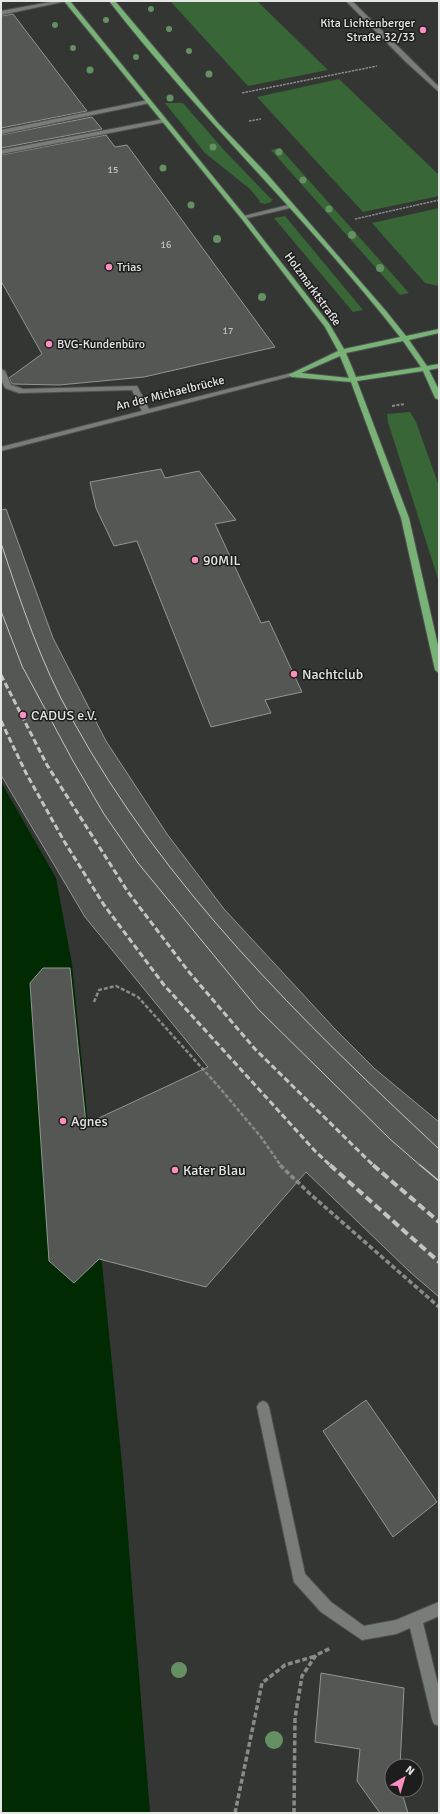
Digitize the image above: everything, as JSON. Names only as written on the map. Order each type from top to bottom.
[{"type":"main road","name":"Holzmarktstraße","points":[[68,1],[148,102],[243,217],[328,326],[342,352],[352,380],[365,409],[405,518],[439,670]]},
{"type":"main road","points":[[112,1],[216,124],[292,206],[405,339],[425,368],[439,398]]},
{"type":"main road","name":"An der Michaelbrücke","points":[[292,375],[342,352],[439,331]]},
{"type":"main road","points":[[292,375],[352,380],[439,366]]},
{"type":"street","points":[[1,13],[64,1]]},
{"type":"street","points":[[350,1],[407,60],[439,90]]},
{"type":"street","points":[[1,132],[148,102]]},
{"type":"street","points":[[1,152],[164,121]]},
{"type":"street","points":[[243,217],[292,206]]},
{"type":"street","points":[[1,371],[8,386],[22,391],[134,388],[146,411]]},
{"type":"street","name":"An der Michaelbrücke","points":[[1,448],[292,375]]},
{"type":"street","points":[[263,1407],[299,1577],[326,1608],[362,1633],[396,1627],[439,1609]]},
{"type":"street","points":[[415,1618],[439,1719]]},
{"type":"path","points":[[242,93],[407,60]]},
{"type":"path","points":[[248,121],[261,118]]},
{"type":"path","points":[[355,219],[439,200]]},
{"type":"path","points":[[386,406],[406,404]]},
{"type":"path","points":[[94,1002],[99,990],[116,986],[138,997],[261,1137],[280,1165],[309,1193],[439,1307]]},
{"type":"path","points":[[235,1813],[262,1683],[285,1665],[316,1655],[362,1633]]},
{"type":"path","points":[[294,1813],[295,1718],[302,1676],[316,1655]]},
{"type":"shaded area","points":[[170,1],[257,1],[328,70],[248,86]]},
{"type":"shaded area","points":[[339,79],[439,175],[439,196],[363,212],[257,97]]},
{"type":"shaded area","points":[[165,103],[183,103],[223,149],[271,199],[273,199],[271,202],[265,204],[258,202],[260,201],[250,189],[205,153]]},
{"type":"shaded area","points":[[280,148],[409,293],[400,295],[271,150]]},
{"type":"shaded area","points":[[439,208],[439,286],[425,283],[372,223]]},
{"type":"shaded area","points":[[285,216],[363,310],[353,312],[274,218]]},
{"type":"shaded area","points":[[410,412],[416,422],[439,486],[439,582],[388,422],[387,414]]},
{"type":"shaded area","points":[[1,782],[56,878],[72,964],[123,1474],[150,1813],[1,1813]]},
{"type":"building","points":[[13,14],[87,111],[1,128],[1,16]]},
{"type":"building","points":[[92,117],[102,129],[1,148],[1,135]]},
{"type":"building","name":"Trias","points":[[106,135],[115,147],[127,145],[275,347],[144,377],[59,385],[12,384],[9,378],[42,354],[1,281],[1,155]]},
{"type":"building","points":[[161,469],[165,478],[199,471],[236,520],[215,524],[261,623],[269,621],[302,692],[265,700],[271,713],[211,727],[137,541],[114,546],[96,508],[90,482]]},
{"type":"building","points":[[6,509],[53,638],[106,741],[167,834],[224,909],[334,1028],[375,1069],[439,1122],[439,1297],[410,1272],[306,1172],[206,1287],[99,1259],[74,1283],[49,1261],[30,983],[43,968],[70,968],[86,1124],[208,1067],[85,917],[1,775],[1,510]]},
{"type":"building","points":[[366,1400],[437,1502],[393,1537],[323,1431]]},
{"type":"building","points":[[321,1673],[404,1688],[400,1758],[384,1758],[384,1798],[403,1798],[408,1813],[380,1813],[357,1781],[360,1749],[315,1742]]},
{"type":"tram line","points":[[1,543],[32,633],[61,698],[109,780],[149,839],[192,895],[238,949],[286,1001],[439,1149]]},
{"type":"tram line","points":[[1,611],[22,666],[73,761],[104,814],[138,863],[258,1009],[391,1140],[421,1166]]},
{"type":"tram line","points":[[420,1165],[439,1181]]},
{"type":"railway","points":[[1,675],[47,765],[128,892],[189,972],[255,1049],[374,1166]]},
{"type":"railway","points":[[1,721],[26,773],[64,841],[104,905],[164,985],[316,1152],[331,1166]]},
{"type":"railway","points":[[330,1165],[439,1262]]},
{"type":"railway","points":[[373,1165],[439,1222]]},
{"type":"place","name":"Kita Lichtenberger Straße 32/33","points":[[423,30]]},
{"type":"place","name":"Trias","points":[[109,267]]},
{"type":"place","name":"BVG-Kundenbüro","points":[[49,344]]},
{"type":"place","name":"90MIL","points":[[195,560]]},
{"type":"place","name":"Nachtclub","points":[[294,674]]},
{"type":"place","name":"CADUS e.V.","points":[[23,715]]},
{"type":"place","name":"Agnes","points":[[63,1121]]},
{"type":"place","name":"Kater Blau","points":[[175,1170]]}]
